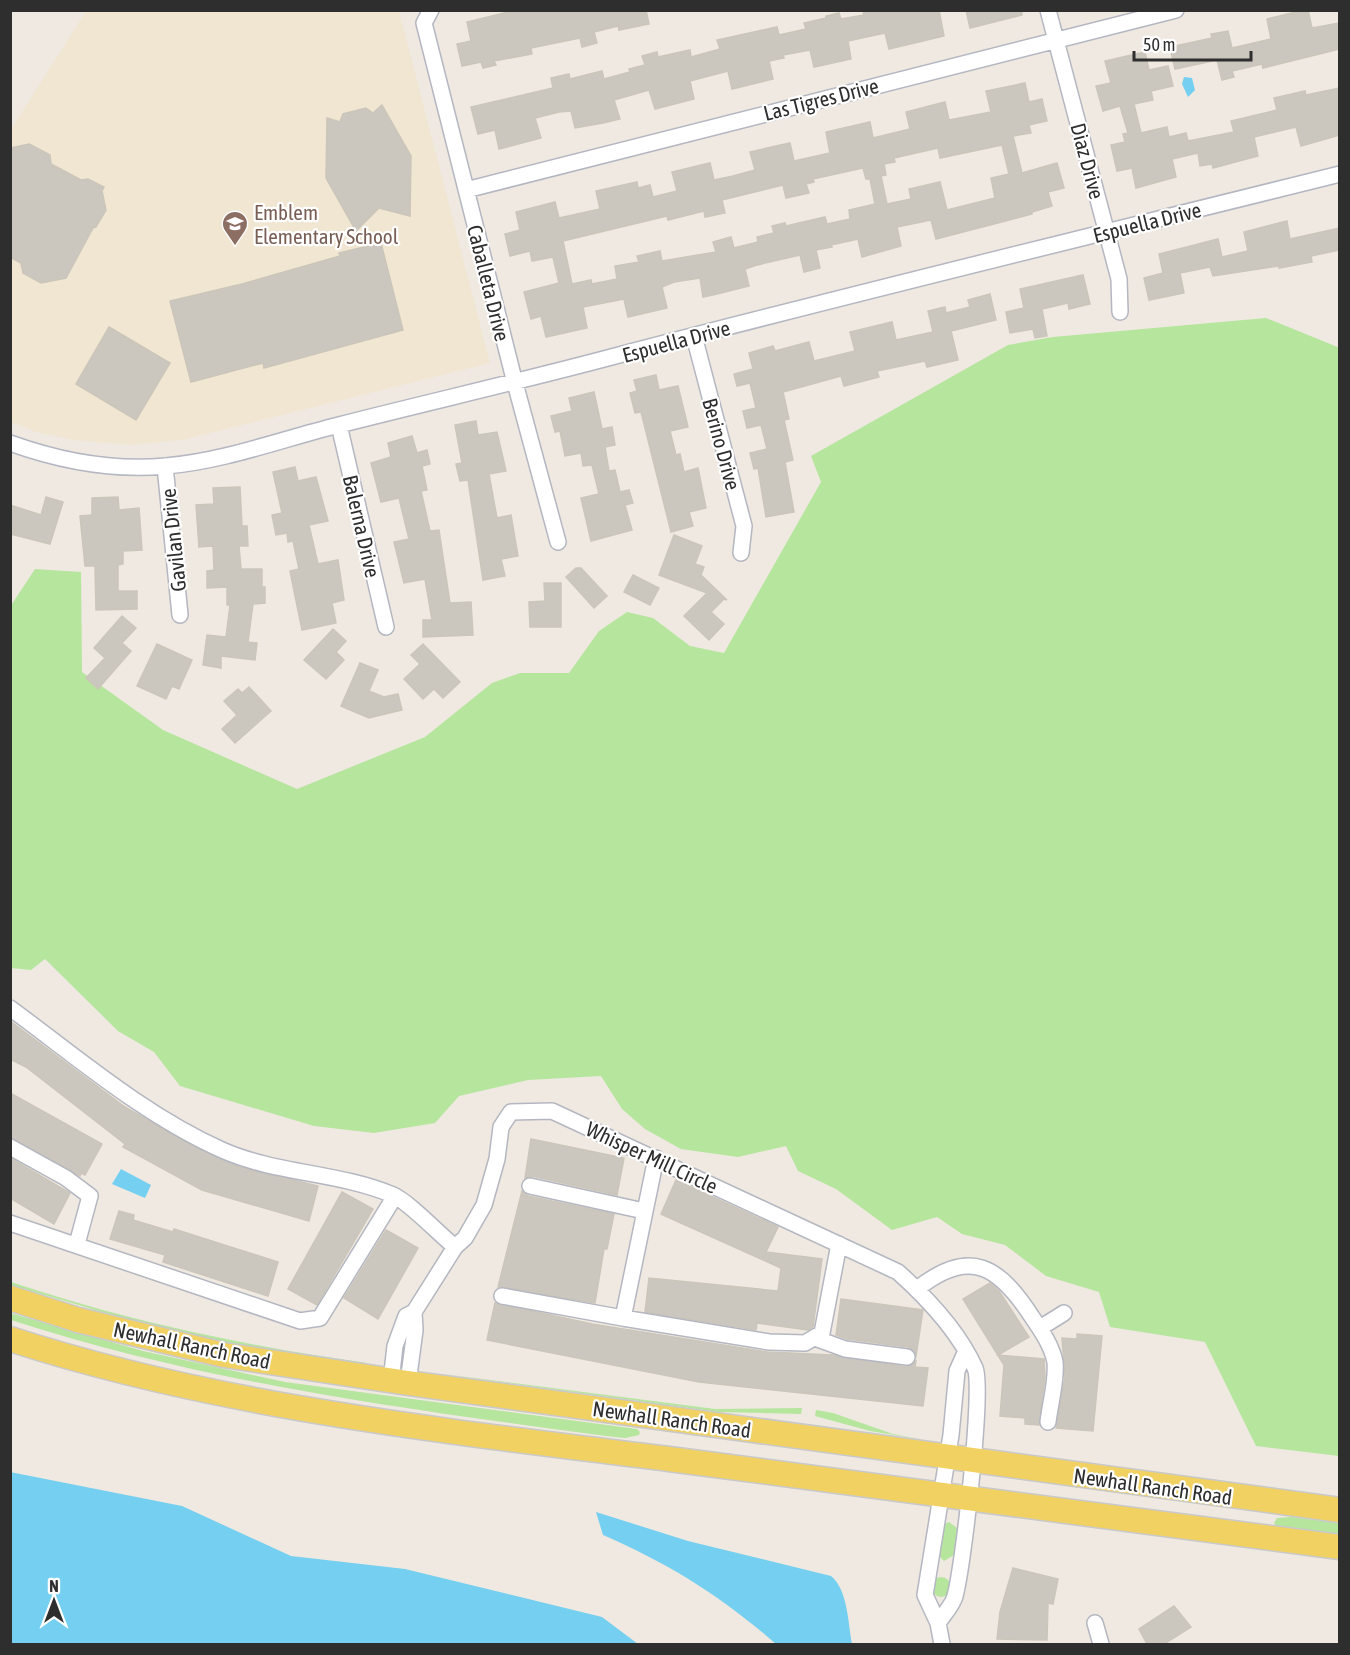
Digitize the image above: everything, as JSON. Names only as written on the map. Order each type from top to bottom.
[{"type":"main road","name":"Newhall Ranch Road","points":[[10,1298],[78,1320],[224,1355],[399,1382],[1340,1510]]},
{"type":"main road","name":"Newhall Ranch Road","points":[[10,1339],[68,1357],[216,1392],[388,1422],[1340,1547]]},
{"type":"street","name":"Diaz Drive","points":[[1048,10],[1119,279],[1120,312]]},
{"type":"street","name":"Las Tigres Drive","points":[[466,190],[1176,10]]},
{"type":"street","name":"Caballeta Drive","points":[[428,17],[466,190],[558,542]]},
{"type":"street","name":"Espuella Drive","points":[[10,443],[50,456],[88,463],[165,466],[209,460],[339,425],[515,383],[1340,174]]},
{"type":"street","name":"Berino Drive","points":[[694,336],[744,526],[741,552]]},
{"type":"street","name":"Balerna Drive","points":[[339,425],[386,627]]},
{"type":"street","name":"Gavilan Drive","points":[[165,466],[180,615]]},
{"type":"street","points":[[10,1008],[136,1101],[196,1138],[265,1164],[338,1179],[395,1196],[455,1247]]},
{"type":"street","name":"Whisper Mill Circle","points":[[399,1382],[416,1330],[414,1312],[455,1247],[465,1238],[484,1205],[497,1158],[501,1127],[511,1112],[552,1111],[898,1272],[933,1304],[976,1370],[973,1461],[955,1599],[938,1623]]},
{"type":"street","points":[[10,1147],[66,1178],[90,1196],[77,1244]]},
{"type":"street","points":[[623,1318],[656,1158]]},
{"type":"street","points":[[530,1186],[644,1211]]},
{"type":"street","points":[[10,1223],[300,1322],[320,1318],[395,1196]]},
{"type":"street","points":[[502,1296],[770,1342],[805,1344],[822,1333],[839,1244]]},
{"type":"street","points":[[917,1289],[937,1273],[974,1264],[996,1273],[1021,1299],[1040,1328],[1055,1363],[1048,1422]]},
{"type":"street","points":[[1040,1328],[1064,1313]]},
{"type":"street","points":[[815,1338],[845,1349],[907,1357]]},
{"type":"street","points":[[942,1644],[938,1623],[925,1595],[947,1457],[957,1371],[965,1353]]},
{"type":"street","points":[[1095,1623],[1101,1644]]},
{"type":"shaded area","name":"Emblem Elementary School","points":[[86,11],[399,11],[490,363],[182,440],[131,445],[80,441],[36,432],[11,422],[10,131]]},
{"type":"green space","points":[[1266,318],[1340,348],[1339,1456],[1256,1446],[1205,1342],[1110,1327],[1099,1292],[1046,1276],[1005,1245],[962,1234],[937,1217],[892,1230],[836,1189],[798,1171],[786,1146],[738,1157],[681,1149],[645,1129],[622,1109],[601,1076],[528,1080],[459,1096],[435,1123],[374,1133],[314,1126],[180,1086],[154,1052],[118,1031],[45,959],[31,970],[11,968],[10,607],[35,569],[81,572],[82,672],[163,730],[297,789],[425,737],[492,683],[520,673],[569,673],[599,631],[627,612],[653,618],[690,646],[724,653],[821,482],[811,456],[1008,345],[1053,337]]},
{"type":"green space","points":[[11,1282],[99,1309],[187,1331],[277,1349],[367,1363],[367,1366],[203,1338],[136,1322],[11,1285]]},
{"type":"green space","points":[[10,1313],[143,1351],[285,1382],[637,1429],[640,1432],[639,1435],[625,1438],[606,1436],[306,1392],[157,1361],[84,1342],[11,1320]]},
{"type":"green space","points":[[436,1373],[715,1409],[802,1408],[801,1414],[719,1412]]},
{"type":"green space","points":[[816,1410],[833,1413],[893,1434],[925,1440],[870,1431],[815,1416]]},
{"type":"green space","points":[[1291,1517],[1339,1523],[1339,1534],[1276,1526],[1274,1523],[1277,1518]]},
{"type":"green space","points":[[949,1522],[957,1528],[954,1555],[944,1561],[937,1554],[944,1524]]},
{"type":"green space","points":[[937,1577],[945,1577],[951,1583],[951,1591],[945,1597],[937,1597],[931,1591],[931,1583]]},
{"type":"water","points":[[1184,77],[1192,78],[1195,90],[1188,97],[1182,84]]},
{"type":"water","points":[[121,1169],[151,1185],[145,1198],[112,1184]]},
{"type":"water","points":[[10,1472],[182,1506],[291,1556],[405,1569],[602,1617],[638,1644],[11,1644]]},
{"type":"water","points":[[596,1512],[688,1541],[831,1576],[837,1582],[844,1598],[852,1644],[776,1644],[736,1611],[694,1583],[651,1558],[603,1535]]},
{"type":"building","points":[[516,10],[646,10],[649,24],[619,30],[618,26],[594,32],[597,43],[582,47],[580,38],[531,48],[532,54],[494,61],[496,65],[483,68],[481,62],[462,66],[457,44],[471,41],[467,22]]},
{"type":"building","points":[[863,10],[939,10],[944,36],[889,49],[885,33],[848,41],[851,59],[814,67],[810,50],[783,55],[784,58],[769,61],[773,79],[732,89],[728,71],[690,81],[694,99],[655,109],[649,90],[614,100],[620,119],[575,128],[571,111],[535,118],[541,138],[499,149],[495,130],[478,134],[471,107],[553,88],[551,78],[569,74],[570,79],[602,71],[604,79],[645,65],[642,56],[657,52],[658,57],[690,50],[691,57],[720,49],[717,40],[777,27],[779,35],[806,29],[804,23],[826,18],[826,16],[839,13],[841,19],[864,15]]},
{"type":"building","points":[[966,10],[1022,10],[1022,15],[970,28]]},
{"type":"building","points":[[1308,10],[1312,28],[1340,23],[1340,49],[1263,68],[1262,64],[1232,71],[1234,77],[1222,80],[1217,60],[1175,69],[1170,47],[1212,38],[1211,34],[1228,31],[1232,48],[1271,39],[1267,19]]},
{"type":"building","points":[[1145,52],[1149,70],[1168,66],[1173,86],[1151,91],[1153,100],[1134,104],[1141,133],[1167,127],[1169,137],[1186,133],[1188,141],[1234,132],[1231,121],[1277,110],[1274,98],[1305,91],[1306,95],[1340,88],[1340,135],[1301,146],[1296,127],[1254,137],[1258,156],[1213,168],[1212,164],[1200,166],[1198,153],[1172,159],[1176,177],[1136,188],[1132,168],[1117,171],[1111,145],[1125,142],[1123,134],[1128,133],[1120,106],[1103,111],[1096,86],[1111,83],[1105,61]]},
{"type":"building","points":[[1025,83],[1029,102],[1042,99],[1047,121],[1029,125],[1031,133],[1013,136],[1022,173],[1057,163],[1064,188],[1048,192],[1052,206],[1032,212],[1032,214],[936,239],[931,220],[897,227],[901,246],[862,257],[858,239],[831,245],[832,247],[816,250],[820,268],[804,272],[800,255],[757,265],[745,269],[749,286],[703,297],[700,278],[674,282],[662,287],[667,308],[628,317],[624,299],[583,307],[587,328],[546,337],[541,316],[531,319],[524,292],[559,283],[553,257],[532,261],[530,251],[510,256],[505,234],[520,230],[516,212],[555,202],[559,218],[600,209],[596,191],[637,182],[638,188],[650,185],[653,197],[677,191],[672,172],[710,163],[714,180],[733,176],[755,170],[750,152],[790,143],[794,161],[830,153],[826,132],[870,122],[873,138],[910,129],[906,112],[945,102],[949,120],[991,112],[986,91]],"holes":[[[1002,145],[1009,174],[991,178],[995,198],[947,210],[940,182],[909,189],[911,199],[887,204],[881,176],[886,175],[884,164],[895,162],[894,158],[938,148],[940,158]],[[863,168],[866,179],[870,179],[875,204],[849,210],[850,219],[827,224],[825,217],[786,226],[785,223],[772,226],[774,233],[757,237],[758,242],[734,248],[731,237],[713,242],[716,252],[662,261],[660,251],[637,256],[639,262],[615,266],[617,279],[592,284],[591,280],[572,284],[563,241],[667,216],[668,220],[704,211],[705,217],[725,213],[722,200],[783,185],[786,198],[809,193],[806,184],[814,182],[813,179]]]},
{"type":"building","points":[[382,105],[411,156],[410,216],[379,208],[356,231],[326,178],[327,118],[340,122],[343,114],[366,108],[373,113]]},
{"type":"building","points":[[29,144],[50,155],[51,164],[81,180],[88,179],[104,187],[102,191],[106,210],[96,227],[93,228],[66,278],[41,283],[23,273],[21,263],[10,257],[10,148]]},
{"type":"building","points":[[1287,221],[1290,239],[1340,228],[1340,250],[1311,256],[1312,262],[1279,268],[1279,266],[1213,276],[1210,267],[1180,273],[1184,293],[1149,300],[1144,278],[1163,273],[1159,254],[1218,239],[1222,257],[1248,251],[1244,232]]},
{"type":"building","points":[[381,243],[403,330],[264,368],[263,363],[191,382],[170,301],[242,284],[340,256],[339,253]]},
{"type":"building","points":[[1083,275],[1090,304],[1069,309],[1068,303],[1042,309],[1047,336],[1035,338],[1033,329],[1010,333],[1006,312],[1024,308],[1020,289]]},
{"type":"building","points":[[990,294],[996,320],[951,331],[958,360],[927,367],[925,361],[877,371],[879,377],[844,386],[841,376],[783,392],[789,419],[784,420],[793,460],[785,462],[794,512],[766,517],[758,468],[754,469],[750,453],[767,449],[761,425],[747,428],[743,411],[756,408],[750,383],[737,386],[734,374],[753,369],[749,353],[773,346],[775,351],[809,342],[814,361],[855,351],[850,332],[892,322],[896,340],[933,332],[928,311],[945,307],[946,313],[970,307],[968,300]]},
{"type":"building","points":[[109,327],[170,363],[136,420],[76,384]]},
{"type":"building","points":[[656,375],[659,390],[678,386],[688,427],[670,431],[676,455],[680,454],[684,472],[698,468],[706,508],[689,512],[693,526],[671,532],[641,412],[635,413],[630,393],[637,391],[634,380]]},
{"type":"building","points":[[594,392],[602,429],[612,427],[615,445],[605,447],[609,471],[615,470],[620,492],[629,490],[633,503],[625,505],[632,530],[591,541],[581,498],[599,494],[592,465],[583,466],[581,453],[565,456],[560,431],[555,432],[551,416],[572,411],[569,398]]},
{"type":"building","points":[[476,421],[478,435],[497,432],[506,471],[489,474],[497,518],[511,515],[518,556],[501,559],[505,576],[483,580],[468,480],[460,481],[456,464],[462,463],[455,425]]},
{"type":"building","points":[[412,436],[417,453],[427,450],[430,464],[422,466],[427,490],[421,491],[430,531],[439,530],[450,603],[471,602],[473,635],[423,637],[423,620],[432,620],[425,579],[404,583],[394,542],[409,539],[399,498],[381,502],[371,463],[391,457],[388,443]]},
{"type":"building","points":[[295,467],[298,481],[316,477],[328,521],[309,525],[318,564],[338,560],[344,600],[332,603],[336,623],[302,630],[290,571],[299,569],[293,541],[288,542],[287,533],[276,535],[272,515],[282,513],[273,472]]},
{"type":"building","points":[[240,487],[242,526],[247,526],[248,546],[239,546],[241,569],[262,569],[265,603],[253,604],[248,642],[257,643],[255,660],[221,656],[221,668],[203,665],[207,635],[226,637],[230,605],[227,605],[227,587],[207,588],[207,571],[214,570],[213,546],[199,547],[196,505],[214,504],[213,488]]},
{"type":"building","points":[[46,497],[63,502],[50,544],[10,534],[10,505],[41,515]]},
{"type":"building","points":[[118,497],[119,510],[139,508],[142,550],[123,551],[123,564],[118,565],[118,591],[137,591],[137,609],[96,610],[95,566],[85,566],[80,516],[92,515],[92,498]]},
{"type":"building","points":[[674,535],[702,546],[695,564],[704,567],[701,575],[727,600],[724,599],[711,612],[724,624],[709,640],[684,616],[707,593],[659,575]]},
{"type":"building","points":[[576,568],[581,568],[607,596],[594,608],[566,577]]},
{"type":"building","points":[[633,575],[659,588],[650,605],[624,592]]},
{"type":"building","points":[[544,583],[561,583],[561,627],[530,627],[529,602],[545,601]]},
{"type":"building","points":[[122,616],[136,628],[122,643],[131,651],[98,689],[86,678],[105,658],[94,648]]},
{"type":"building","points":[[333,629],[346,641],[336,652],[344,660],[326,679],[304,660]]},
{"type":"building","points":[[157,644],[192,660],[179,689],[172,686],[166,699],[137,686]]},
{"type":"building","points":[[423,644],[460,682],[443,698],[434,689],[423,699],[404,679],[420,664],[411,655]]},
{"type":"building","points":[[360,663],[378,670],[369,691],[384,697],[398,694],[402,710],[369,718],[341,706]]},
{"type":"building","points":[[249,687],[271,711],[235,743],[222,729],[237,715],[224,701],[238,689],[242,693]]},
{"type":"building","points":[[10,1021],[125,1107],[189,1144],[240,1167],[318,1186],[309,1221],[202,1190],[123,1147],[125,1144],[26,1067],[10,1059]]},
{"type":"building","points":[[10,1093],[102,1144],[85,1175],[81,1173],[80,1176],[10,1137]]},
{"type":"building","points":[[531,1139],[624,1158],[617,1195],[532,1176],[525,1178]]},
{"type":"building","points":[[10,1158],[70,1193],[54,1224],[10,1198]]},
{"type":"building","points":[[676,1180],[778,1227],[766,1252],[822,1259],[813,1327],[808,1330],[757,1323],[756,1330],[645,1312],[649,1278],[778,1291],[781,1268],[661,1214]]},
{"type":"building","points":[[522,1191],[528,1196],[614,1214],[607,1249],[604,1249],[595,1303],[498,1287]]},
{"type":"building","points":[[342,1192],[373,1209],[317,1305],[288,1289]]},
{"type":"building","points":[[119,1211],[134,1215],[133,1220],[173,1232],[174,1229],[278,1262],[268,1296],[163,1262],[165,1255],[110,1239]]},
{"type":"building","points":[[386,1230],[418,1248],[378,1319],[344,1298]]},
{"type":"building","points":[[990,1283],[999,1291],[1029,1337],[998,1355],[1044,1359],[1045,1376],[1039,1425],[1025,1424],[1025,1418],[1000,1416],[1004,1365],[963,1299]]},
{"type":"building","points":[[841,1299],[923,1310],[916,1356],[908,1347],[847,1339],[836,1335]]},
{"type":"building","points":[[495,1303],[592,1324],[767,1352],[834,1355],[906,1367],[916,1361],[915,1367],[928,1368],[923,1406],[699,1382],[487,1340]]},
{"type":"building","points":[[1077,1334],[1102,1336],[1093,1431],[1056,1428],[1065,1377],[1062,1338],[1077,1339]]},
{"type":"building","points":[[1013,1568],[1058,1579],[1053,1604],[1048,1603],[1047,1640],[997,1639],[1000,1612]]},
{"type":"building","points":[[1174,1606],[1191,1627],[1164,1644],[1147,1644],[1139,1629]]},
{"type":"place","name":"Emblem Elementary School","points":[[235,247]]}]
